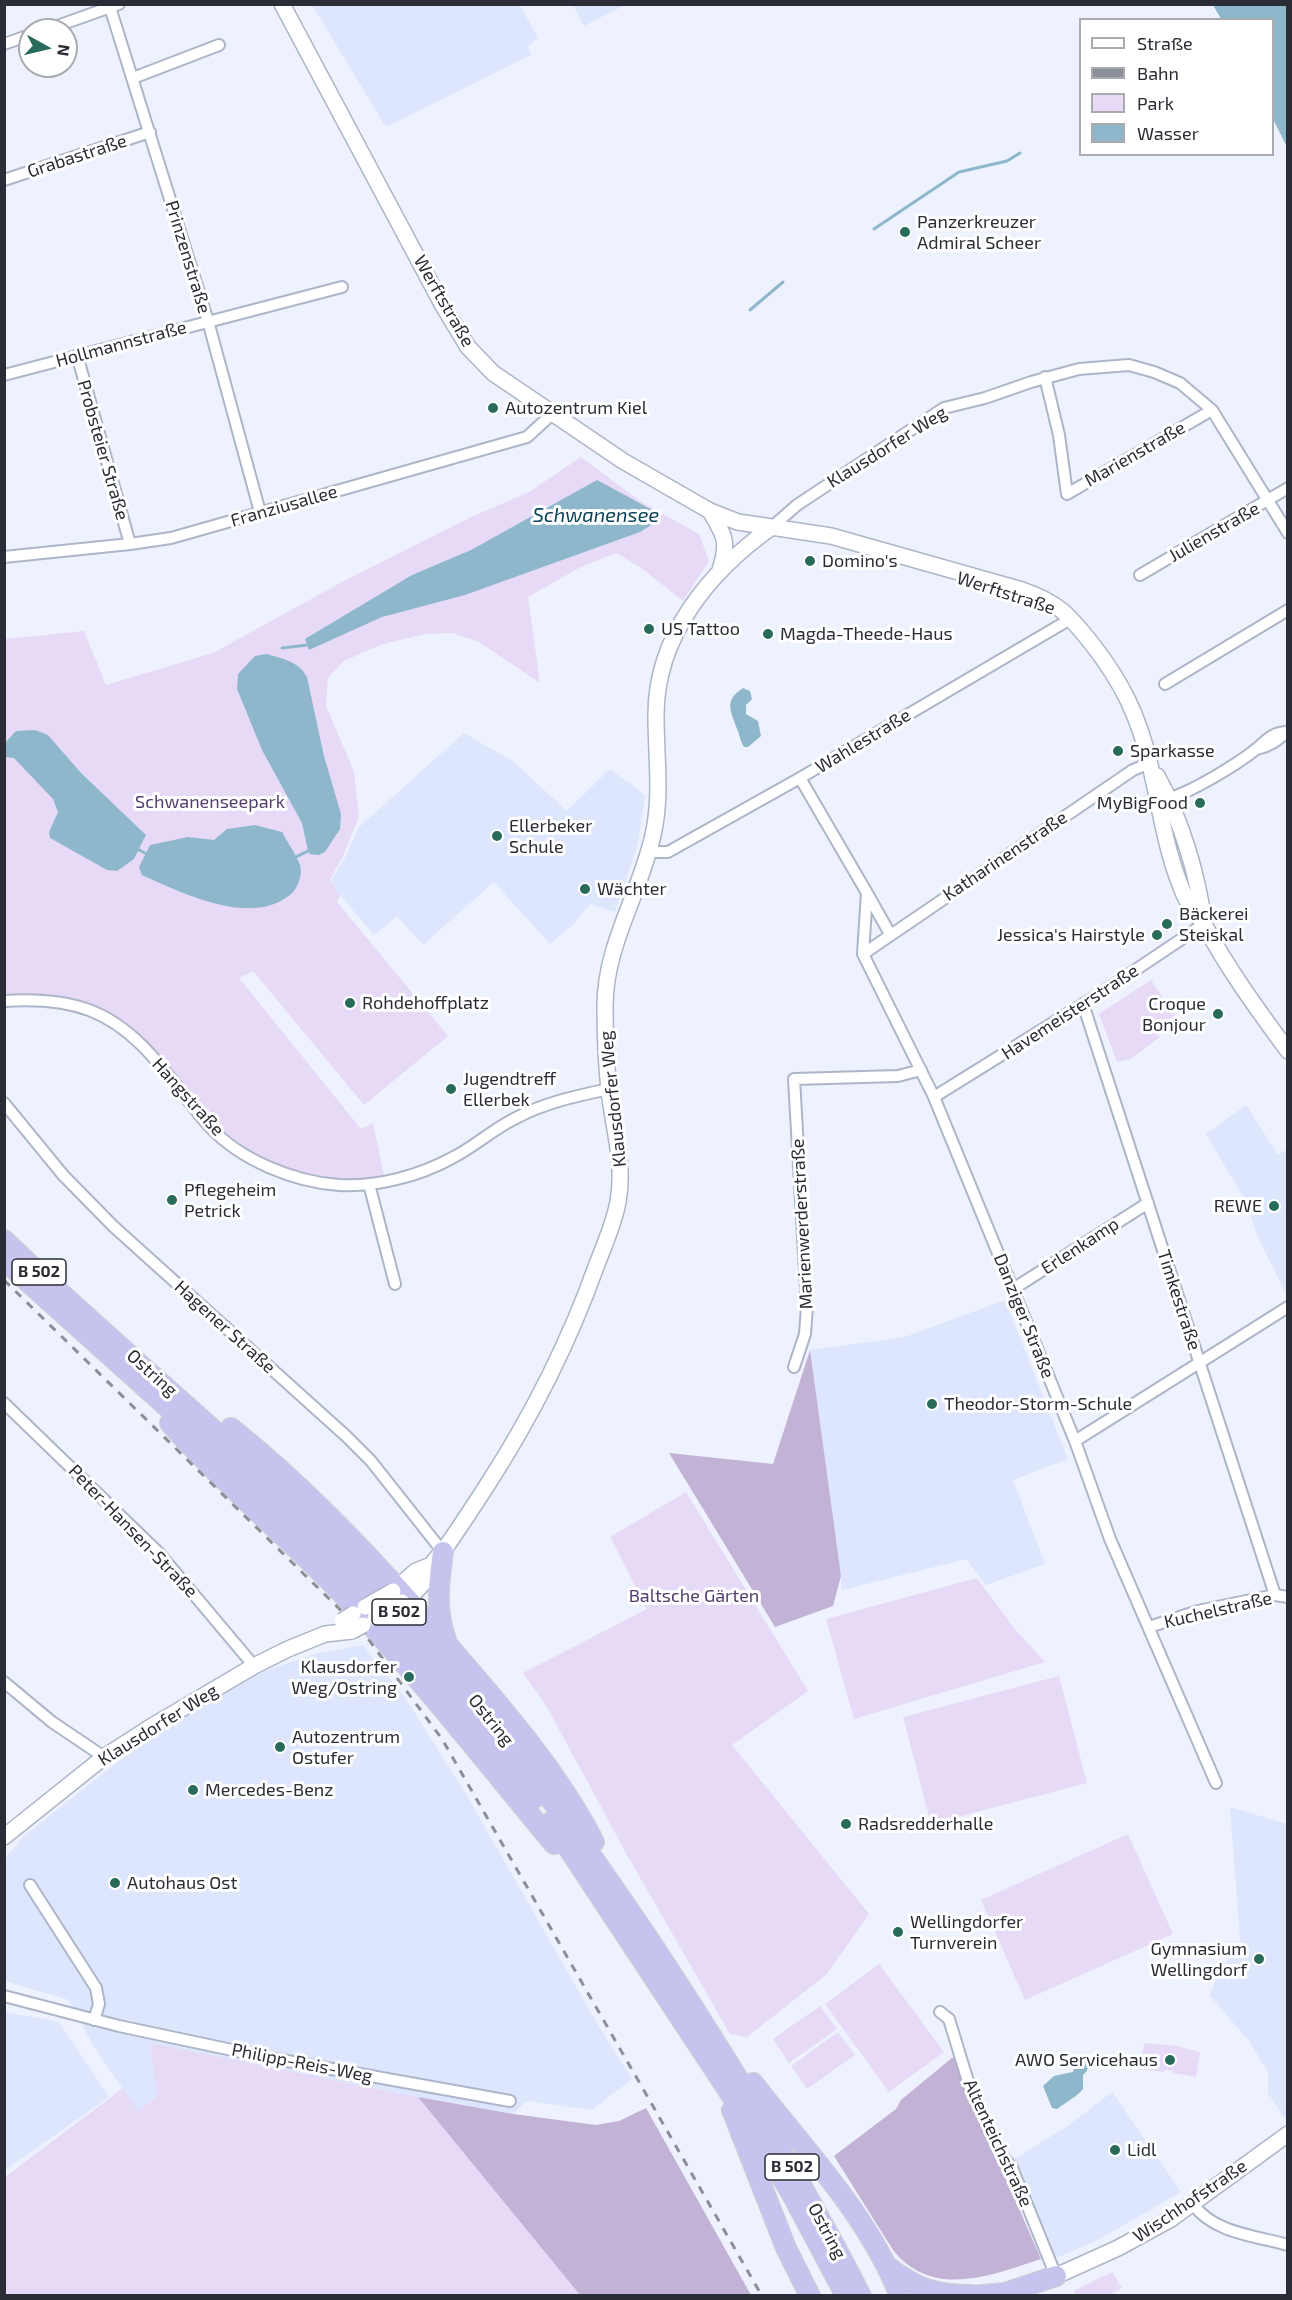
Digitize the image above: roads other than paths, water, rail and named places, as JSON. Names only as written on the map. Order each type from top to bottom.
[{"type":"highway","name":"Ostring","points":[[4,1240],[152,1382],[319,1548],[396,1628],[469,1715],[604,1886],[717,2043],[806,2190],[861,2295]]},
{"type":"highway","name":"Ostring","points":[[4,1260],[152,1382]]},
{"type":"highway","points":[[152,1382],[196,1401],[259,1452],[316,1504],[448,1645],[487,1690],[552,1774],[590,1833],[604,1886]]},
{"type":"highway","points":[[152,1382],[170,1423],[286,1537],[359,1619],[415,1673],[570,1863],[604,1886]]},
{"type":"highway","points":[[437,1558],[440,1617],[448,1645]]},
{"type":"highway","name":"Ostring","points":[[604,1886],[794,2198],[846,2295]]},
{"type":"highway","points":[[717,2043],[738,2065],[837,2189],[888,2266],[900,2295]]},
{"type":"highway","points":[[721,2079],[786,2248],[810,2295]]},
{"type":"highway","points":[[888,2266],[912,2284],[943,2294],[1003,2294],[1056,2276]]},
{"type":"main road","name":"Werftstraße","points":[[282,4],[442,304],[468,347],[493,373],[623,461],[710,512],[738,522],[772,527],[835,542],[1018,594],[1050,605],[1072,618]]},
{"type":"main road","name":"Klausdorfer Weg","points":[[710,512],[723,533],[726,543],[726,551],[718,574]]},
{"type":"main road","name":"Klausdorfer Weg","points":[[4,1838],[104,1757],[133,1737],[254,1666],[359,1619],[424,1582],[437,1558],[494,1475],[570,1331],[602,1250],[617,1203],[621,1172],[609,1089],[605,1040],[607,977],[620,930],[649,852],[656,824],[659,795],[656,716],[660,672],[674,633],[687,612],[718,574],[752,542],[772,527]]},
{"type":"main road","points":[[1072,618],[1112,668],[1133,710],[1150,763],[1162,823],[1190,907],[1204,924],[1232,974],[1287,1051]]},
{"type":"main road","points":[[1150,763],[1170,798],[1202,902],[1204,924]]},
{"type":"main road","name":"Wischhofstraße","points":[[1056,2276],[1118,2248],[1193,2204],[1287,2134]]},
{"type":"street","points":[[78,19],[113,6]]},
{"type":"street","name":"Prinzenstraße","points":[[113,6],[208,321],[260,512]]},
{"type":"street","points":[[133,78],[219,45]]},
{"type":"street","name":"Grabastraße","points":[[4,180],[150,132]]},
{"type":"street","name":"Hollmannstraße","points":[[4,375],[342,287]]},
{"type":"street","name":"Probsteier Straße","points":[[77,355],[130,544]]},
{"type":"street","name":"Klausdorfer Weg","points":[[772,527],[797,505],[944,408],[985,398],[1045,377],[1100,366],[1129,365],[1154,372],[1180,384],[1212,410],[1287,533]]},
{"type":"street","name":"Marienstraße","points":[[1045,377],[1059,435],[1067,494],[1212,410]]},
{"type":"street","name":"Franziusallee","points":[[4,557],[171,538],[526,437],[552,414]]},
{"type":"street","name":"Julienstraße","points":[[1140,575],[1287,489]]},
{"type":"street","points":[[1165,684],[1287,610]]},
{"type":"street","name":"Wahlestraße","points":[[649,852],[668,852],[800,778],[1072,618]]},
{"type":"street","points":[[1170,798],[1183,794],[1256,749],[1268,746],[1280,739],[1287,731]]},
{"type":"street","name":"Katharinenstraße","points":[[863,954],[1133,770],[1150,763]]},
{"type":"street","points":[[800,778],[890,934]]},
{"type":"street","points":[[863,954],[867,893]]},
{"type":"street","name":"Havemeisterstraße","points":[[934,1097],[1083,1005],[1204,924]]},
{"type":"street","name":"Danziger Straße","points":[[863,954],[934,1097],[1075,1441],[1110,1539],[1216,1783]]},
{"type":"street","name":"Hangstraße","points":[[4,1001],[45,999],[90,1010],[114,1023],[140,1042],[211,1128],[246,1155],[273,1169],[310,1181],[339,1185],[369,1184],[404,1178],[452,1158],[514,1118],[554,1101],[609,1089]]},
{"type":"street","name":"Timkestraße","points":[[1083,1005],[1275,1595]]},
{"type":"street","name":"Marienwerderstraße","points":[[794,1367],[805,1334],[807,1307],[795,1079],[898,1077],[921,1070]]},
{"type":"street","name":"Hagener Straße","points":[[4,1103],[63,1175],[113,1226],[371,1461],[437,1558]]},
{"type":"street","points":[[369,1184],[395,1284]]},
{"type":"street","name":"Erlenkamp","points":[[1013,1289],[1148,1203]]},
{"type":"street","points":[[1075,1441],[1287,1307]]},
{"type":"street","name":"Peter-Hansen-Straße","points":[[4,1403],[159,1552],[254,1666]]},
{"type":"street","name":"Kuchelstraße","points":[[1149,1627],[1198,1611],[1275,1595],[1287,1597]]},
{"type":"street","points":[[4,1682],[52,1722],[104,1757]]},
{"type":"street","points":[[30,1885],[96,1988],[99,2004],[94,2020]]},
{"type":"street","name":"Philipp-Reis-Weg","points":[[4,1996],[94,2020],[265,2057],[510,2100]]},
{"type":"street","name":"Altenteichstraße","points":[[940,2012],[949,2019],[970,2088],[999,2151],[1012,2168],[1056,2276]]},
{"type":"street","points":[[1193,2204],[1206,2219],[1217,2225],[1287,2245]]},
{"type":"water","points":[[1213,5],[1287,5],[1287,147],[1274,121],[1274,18],[1220,18]]},
{"type":"water","name":"Schwanensee","points":[[597,480],[656,512],[656,522],[640,532],[465,595],[382,617],[309,650],[305,639],[412,575],[471,550]]},
{"type":"water","points":[[267,654],[295,664],[307,677],[324,756],[341,814],[340,829],[325,852],[319,855],[310,854],[308,851],[302,823],[262,750],[237,689],[238,674],[255,656]]},
{"type":"water","points":[[743,688],[750,691],[752,699],[746,705],[746,714],[758,721],[761,736],[748,747],[744,747],[730,707],[733,697]]},
{"type":"water","points":[[35,730],[48,735],[81,773],[146,835],[134,859],[117,871],[107,870],[50,838],[49,832],[58,812],[53,799],[14,758],[5,757],[5,743],[16,731]]},
{"type":"water","points":[[255,825],[282,832],[300,865],[300,877],[296,888],[275,904],[257,908],[237,908],[217,904],[196,898],[142,875],[139,867],[150,845],[188,837],[214,840],[227,829]]},
{"type":"water","points":[[1080,2056],[1086,2059],[1088,2066],[1083,2075],[1083,2089],[1057,2109],[1052,2108],[1043,2086],[1054,2076],[1073,2072],[1072,2063]]},
{"type":"waterway","points":[[874,229],[959,172],[1007,161],[1020,153]]},
{"type":"waterway","points":[[750,310],[783,282]]},
{"type":"waterway","points":[[282,648],[307,645]]},
{"type":"waterway","points":[[139,850],[145,853]]},
{"type":"waterway","points":[[296,857],[308,851]]},
{"type":"railway","points":[[4,1280],[363,1632],[442,1739],[762,2296]]},
{"type":"place","name":"Panzerkreuzer Admiral Scheer","points":[[905,232]]},
{"type":"place","name":"Autozentrum Kiel","points":[[493,408]]},
{"type":"place","name":"Domino's","points":[[810,561]]},
{"type":"place","name":"US Tattoo","points":[[649,629]]},
{"type":"place","name":"Magda-Theede-Haus","points":[[768,634]]},
{"type":"place","name":"Sparkasse","points":[[1118,751]]},
{"type":"place","name":"MyBigFood","points":[[1200,803]]},
{"type":"place","name":"Ellerbeker Schule","points":[[497,836]]},
{"type":"place","name":"Wächter","points":[[585,889]]},
{"type":"place","name":"Bäckerei Steiskal","points":[[1167,924]]},
{"type":"place","name":"Jessica's Hairstyle","points":[[1157,935]]},
{"type":"place","name":"Rohdehoffplatz","points":[[350,1003]]},
{"type":"place","name":"Croque Bonjour","points":[[1218,1014]]},
{"type":"place","name":"Jugendtreff Ellerbek","points":[[451,1089]]},
{"type":"place","name":"Pflegeheim Petrick","points":[[172,1200]]},
{"type":"place","name":"REWE","points":[[1274,1206]]},
{"type":"place","name":"Theodor-Storm-Schule","points":[[932,1404]]},
{"type":"place","name":"Klausdorfer Weg/Ostring","points":[[409,1677]]},
{"type":"place","name":"Autozentrum Ostufer","points":[[280,1747]]},
{"type":"place","name":"Mercedes-Benz","points":[[193,1790]]},
{"type":"place","name":"Radsredderhalle","points":[[846,1824]]},
{"type":"place","name":"Autohaus Ost","points":[[115,1883]]},
{"type":"place","name":"Wellingdorfer Turnverein","points":[[898,1932]]},
{"type":"place","name":"Gymnasium Wellingdorf","points":[[1259,1959]]},
{"type":"place","name":"AWO Servicehaus","points":[[1170,2060]]},
{"type":"place","name":"Lidl","points":[[1115,2150]]},
{"type":"park label","name":"Schwanenseepark","points":[[210,802]]},
{"type":"park label","name":"Baltsche Gärten","points":[[694,1596]]}]
